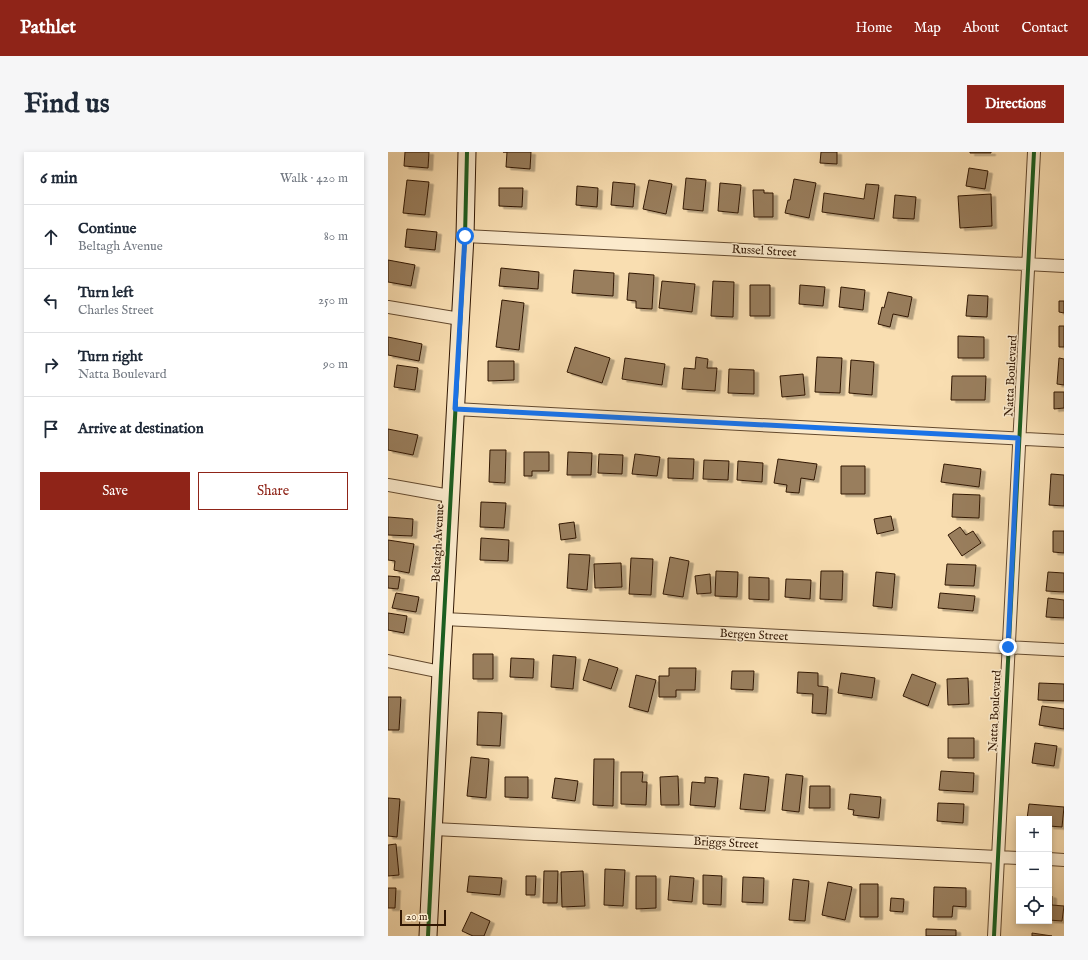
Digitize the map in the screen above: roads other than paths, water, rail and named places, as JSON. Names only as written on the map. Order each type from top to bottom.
[{"type":"street","name":"Beltagh Avenue","points":[[428,936],[450,496],[465,236],[467,152]]},
{"type":"street","name":"Natta Boulevard","points":[[994,936],[1018,438],[1034,152]]},
{"type":"street","name":"Russel Street","points":[[465,236],[1064,266]]},
{"type":"street","points":[[388,307],[460,319]]},
{"type":"street","points":[[455,409],[1064,440]]},
{"type":"street","points":[[388,485],[450,496]]},
{"type":"street","name":"Bergen Street","points":[[444,619],[1064,650]]},
{"type":"street","points":[[388,661],[441,672]]},
{"type":"street","name":"Briggs Street","points":[[434,829],[1016,858]]},
{"type":"street","points":[[1052,859],[1064,860]]}]
